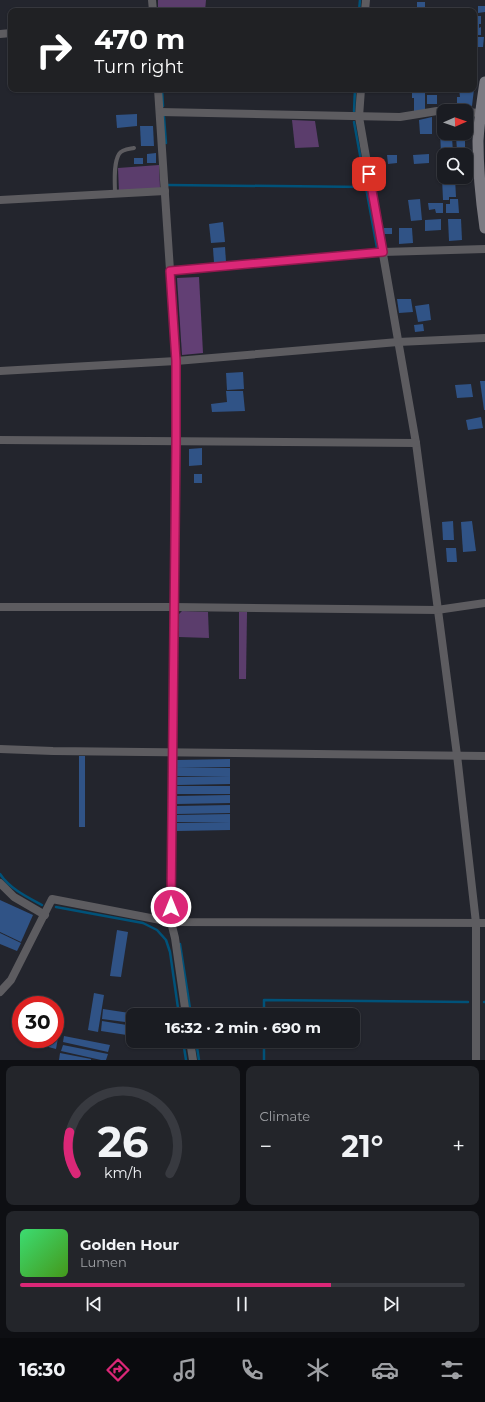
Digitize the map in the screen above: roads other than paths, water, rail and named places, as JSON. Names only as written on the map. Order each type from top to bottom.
[{"type":"main road","points":[[485,82],[480,113],[478,142],[485,223]]},
{"type":"street","points":[[158,92],[176,361],[171,922],[185,1008]]},
{"type":"street","points":[[361,92],[359,117],[416,443],[457,755],[476,923],[476,1060]]},
{"type":"street","points":[[160,112],[400,118],[437,111]]},
{"type":"street","points":[[473,112],[480,113]]},
{"type":"street","points":[[0,200],[165,191]]},
{"type":"street","points":[[170,271],[383,252],[485,249]]},
{"type":"street","points":[[0,370],[176,361],[398,342],[485,338]]},
{"type":"street","points":[[0,440],[416,443]]},
{"type":"street","points":[[0,607],[173,606],[437,610],[485,603]]},
{"type":"street","points":[[0,749],[53,751],[172,751],[485,756]]},
{"type":"street","points":[[0,883],[14,897],[45,915]]},
{"type":"street","points":[[0,992],[11,980],[52,899],[171,922],[485,923]]},
{"type":"street","points":[[191,1048],[192,1060]]},
{"type":"lane","points":[[115,194],[115,170],[119,155],[123,151],[134,148]]},
{"type":"waterway","points":[[359,8],[360,0]]},
{"type":"waterway","points":[[162,92],[163,106]]},
{"type":"waterway","points":[[354,111],[355,92]]},
{"type":"waterway","points":[[164,117],[166,143]]},
{"type":"waterway","points":[[354,122],[377,248]]},
{"type":"waterway","points":[[168,185],[365,187]]},
{"type":"waterway","points":[[0,874],[14,888],[42,905]]},
{"type":"waterway","points":[[56,907],[143,923],[157,930],[166,940],[170,952],[178,1008]]},
{"type":"waterway","points":[[180,944],[190,1008]]},
{"type":"waterway","points":[[264,1008],[264,1000],[468,1002]]},
{"type":"waterway","points":[[184,1048],[186,1060]]},
{"type":"waterway","points":[[197,1048],[199,1060]]},
{"type":"waterway","points":[[264,1048],[264,1060]]}]
